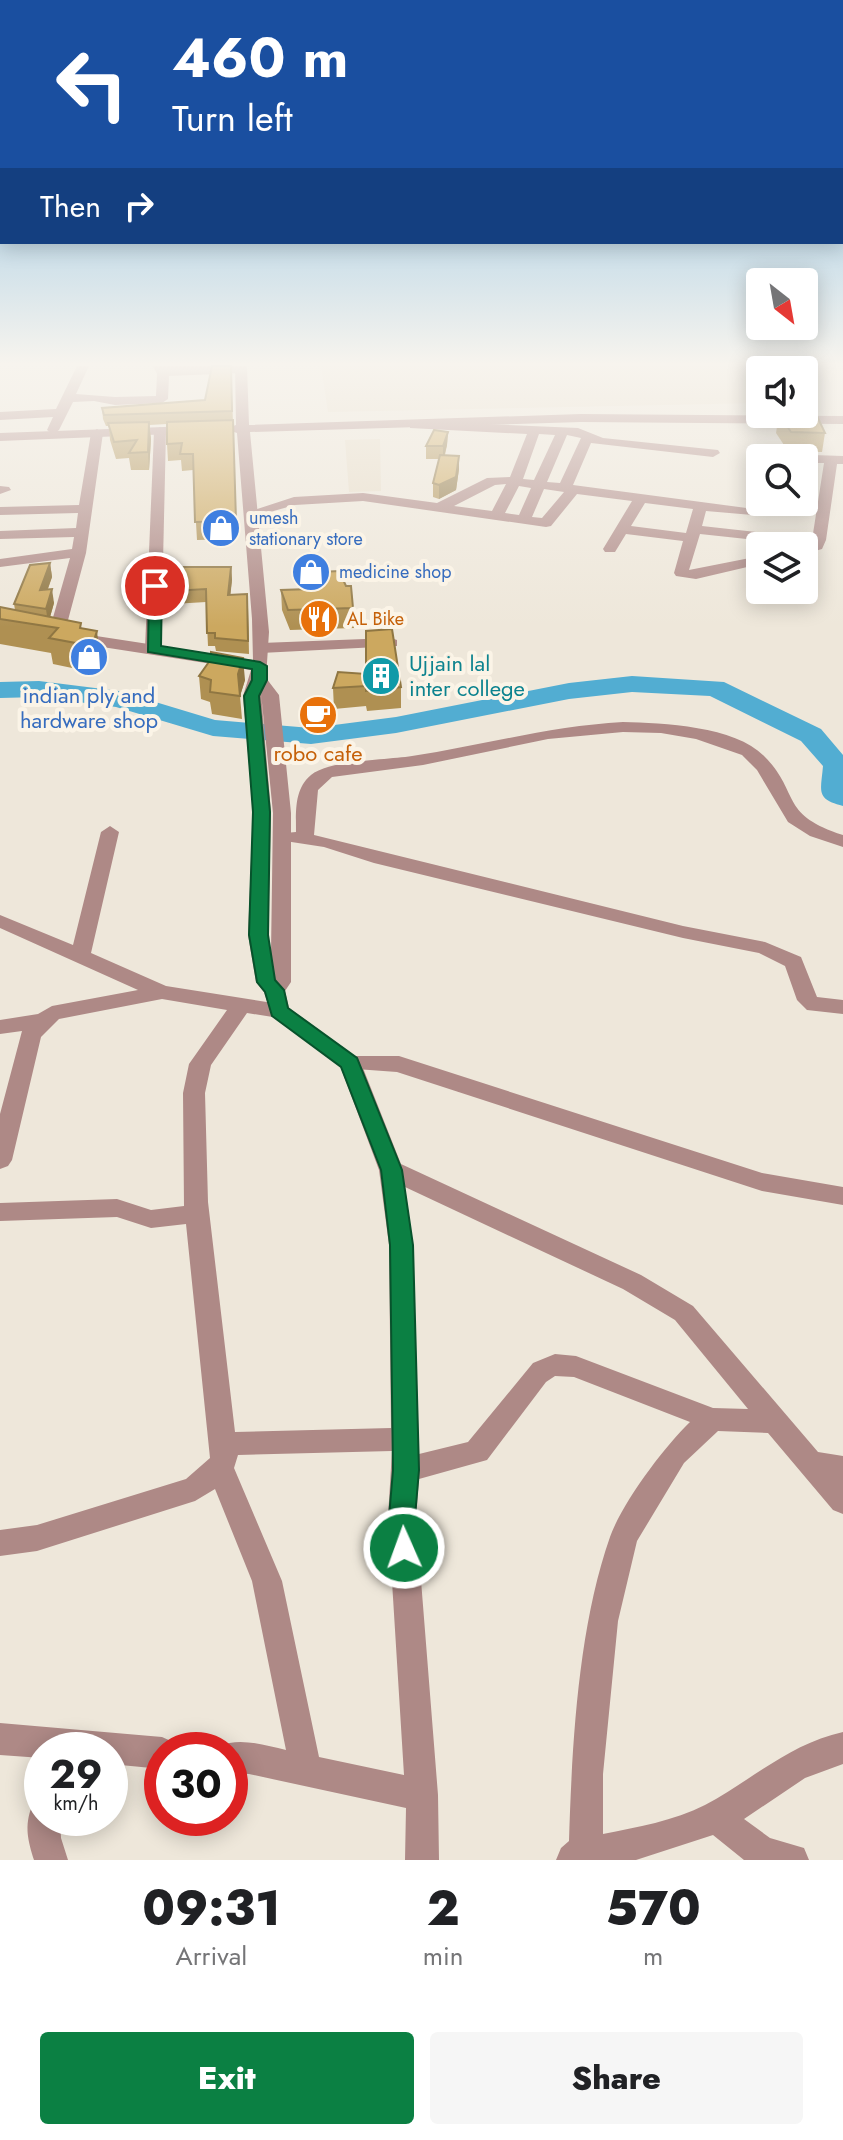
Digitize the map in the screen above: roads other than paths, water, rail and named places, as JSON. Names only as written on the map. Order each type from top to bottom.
[{"type":"street","points":[[94,453],[79,553],[49,634],[153,649],[260,684]]},
{"type":"street","points":[[153,649],[159,453]]},
{"type":"street","points":[[246,453],[261,648],[260,684],[272,812],[258,935],[266,982],[276,1001],[350,1063],[391,1170],[401,1245],[406,1470],[402,1517],[422,1795],[422,1860]]},
{"type":"street","points":[[496,517],[526,453]]},
{"type":"street","points":[[523,521],[554,453]]},
{"type":"street","points":[[252,513],[294,501],[347,497],[549,522],[570,488],[582,453]]},
{"type":"street","points":[[818,543],[837,460]]},
{"type":"street","points":[[441,507],[492,481],[515,481],[746,512]]},
{"type":"street","points":[[610,549],[640,500]]},
{"type":"street","points":[[700,508],[681,573],[684,576],[746,563]]},
{"type":"street","points":[[0,511],[86,509]]},
{"type":"street","points":[[622,529],[746,536]]},
{"type":"street","points":[[0,535],[82,532]]},
{"type":"street","points":[[0,563],[79,553]]},
{"type":"street","points":[[261,648],[391,643]]},
{"type":"street","points":[[305,837],[309,786],[317,775],[432,758],[562,730],[652,727],[713,738],[754,755],[767,767],[792,816],[809,828],[843,841]]},
{"type":"street","points":[[272,812],[280,836],[281,982],[276,1001]]},
{"type":"street","points":[[80,956],[110,832]]},
{"type":"street","points":[[280,836],[305,837],[381,859],[778,952],[794,962],[811,1003],[818,1008],[843,1007]]},
{"type":"street","points":[[0,921],[162,992],[241,1006],[276,1001]]},
{"type":"street","points":[[0,1160],[31,1034],[42,1021],[52,1013],[69,1008],[162,992]]},
{"type":"street","points":[[241,1006],[200,1064],[195,1077],[197,1214],[221,1456],[267,1581],[306,1771]]},
{"type":"street","points":[[0,1027],[42,1021]]},
{"type":"street","points":[[350,1063],[399,1064],[762,1182],[843,1196]]},
{"type":"street","points":[[391,1170],[632,1282],[684,1313],[843,1501]]},
{"type":"street","points":[[0,1212],[117,1208],[151,1219],[197,1214]]},
{"type":"street","points":[[406,1470],[477,1452],[537,1374],[549,1365],[576,1367],[712,1419],[775,1422]]},
{"type":"street","points":[[577,1858],[586,1841],[587,1774],[603,1621],[624,1537],[674,1455],[712,1419]]},
{"type":"street","points":[[0,1543],[37,1538],[195,1489],[221,1456],[405,1439]]},
{"type":"street","points":[[811,1463],[843,1468]]},
{"type":"street","points":[[0,1739],[24,1743]]},
{"type":"street","points":[[577,1858],[676,1833],[717,1816],[812,1757],[843,1748]]},
{"type":"street","points":[[248,1760],[422,1795]]},
{"type":"street","points":[[717,1816],[744,1843],[766,1855],[792,1860]]},
{"type":"street","points":[[44,1836],[51,1860]]},
{"type":"waterway","points":[[0,690],[39,689],[119,699],[213,728],[311,736],[396,725],[569,691],[632,684],[715,688],[811,735],[837,765],[835,794],[843,797]]},
{"type":"place","name":"umesh stationary store","points":[[221,528]]},
{"type":"place","name":"medicine shop","points":[[311,572]]},
{"type":"place","name":"AL Bike","points":[[319,619]]},
{"type":"place","name":"indian ply and hardware shop","points":[[89,657]]},
{"type":"place","name":"Ujjain lal inter college","points":[[381,676]]},
{"type":"place","name":"robo cafe","points":[[318,715]]}]
